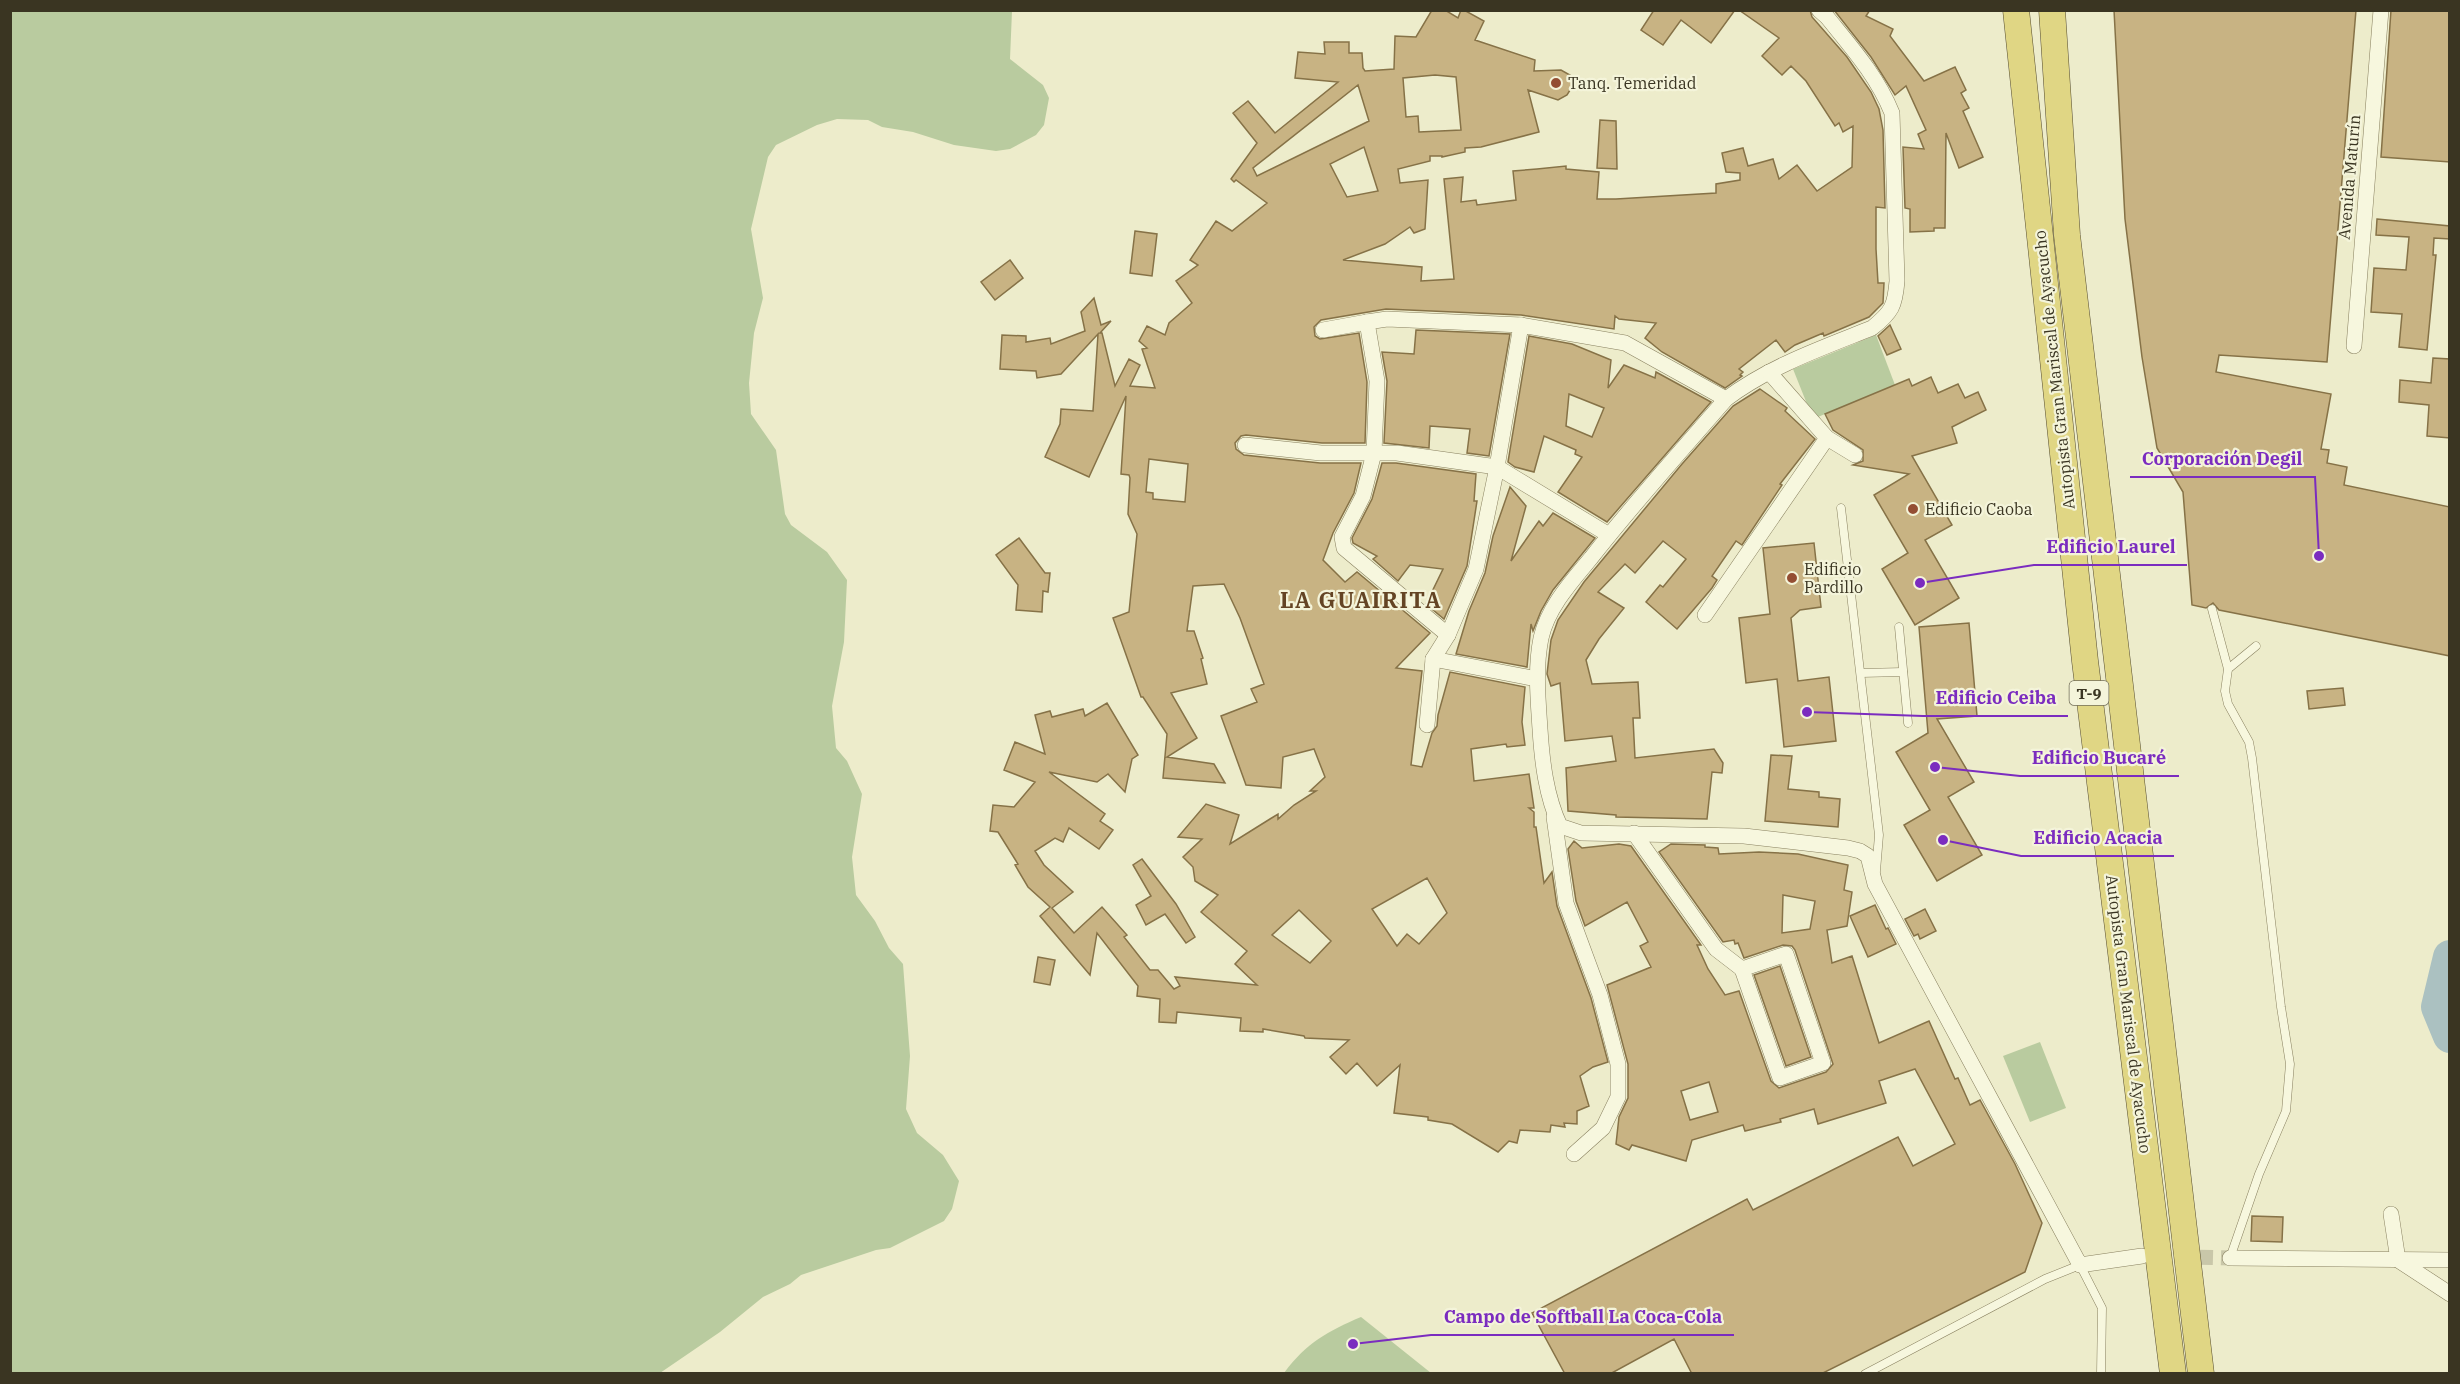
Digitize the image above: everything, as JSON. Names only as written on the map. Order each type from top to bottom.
[{"type":"highway","name":"Autopista Gran Mariscal de Ayacucho","points":[[2016,10],[2085,661],[2173,1374]]},
{"type":"highway","name":"Autopista Gran Mariscal de Ayacucho","points":[[2052,10],[2067,235],[2201,1374]]},
{"type":"street","points":[[1819,10],[1872,72],[1892,113],[1897,281],[1895,304],[1886,317],[1872,328],[1748,382],[1726,399],[1564,591],[1550,614],[1541,637],[1537,679],[1541,746],[1549,796],[1560,826],[1569,831],[1744,836],[1848,848],[1860,850],[1868,856],[1875,884],[2080,1265],[2142,1256]]},
{"type":"street","name":"Avenida Maturín","points":[[2354,346],[2381,10]]},
{"type":"street","points":[[1323,330],[1387,319],[1521,325],[1625,343],[1726,399]]},
{"type":"street","points":[[1367,322],[1377,381],[1374,453],[1363,496],[1341,543],[1344,548],[1448,635]]},
{"type":"street","points":[[1427,725],[1433,659],[1448,635],[1476,569],[1497,468],[1521,325]]},
{"type":"street","points":[[1769,372],[1827,438],[1856,455]]},
{"type":"street","points":[[1705,615],[1827,438]]},
{"type":"street","points":[[1245,445],[1321,453],[1397,453],[1497,468],[1609,535]]},
{"type":"street","points":[[1433,659],[1537,679]]},
{"type":"street","points":[[1554,813],[1566,903],[1600,995],[1618,1064],[1618,1097],[1603,1128],[1574,1155]]},
{"type":"street","points":[[1634,833],[1716,949],[1742,969],[1779,1078],[1823,1063],[1786,954],[1742,969]]},
{"type":"street","points":[[2391,1214],[2398,1260],[2450,1294]]},
{"type":"street","points":[[2230,1258],[2450,1260]]},
{"type":"lane","points":[[1841,508],[1879,835],[1875,884]]},
{"type":"lane","points":[[2211,609],[2228,669],[2225,691],[2228,704],[2249,742],[2252,758],[2290,1064],[2286,1111],[2259,1174],[2230,1258]]},
{"type":"lane","points":[[1899,627],[1908,723]]},
{"type":"lane","points":[[2228,669],[2256,646]]},
{"type":"lane","points":[[1861,673],[1903,672]]},
{"type":"lane","points":[[1865,1374],[2045,1279],[2080,1265],[2102,1308],[2101,1374]]},
{"type":"green space","points":[[10,11],[1012,11],[1010,59],[1043,85],[1049,98],[1044,125],[1036,135],[1010,149],[996,151],[954,145],[913,132],[882,127],[868,120],[837,119],[817,125],[776,145],[768,157],[751,229],[763,298],[754,333],[749,383],[751,414],[776,450],[785,514],[791,525],[827,552],[847,580],[844,642],[832,706],[836,748],[847,761],[862,794],[852,857],[856,895],[875,921],[889,948],[903,964],[910,1056],[906,1109],[917,1133],[943,1155],[959,1181],[952,1209],[944,1221],[890,1248],[876,1250],[801,1275],[790,1284],[763,1297],[720,1332],[660,1373],[11,1373]]},
{"type":"green space","points":[[1876,335],[1895,385],[1813,419],[1793,369]]},
{"type":"green space","points":[[2040,1042],[2066,1108],[2030,1122],[2003,1056]]},
{"type":"green space","points":[[1361,1317],[1431,1373],[1284,1373],[1318,1339]]},
{"type":"building","points":[[1432,10],[1445,10],[1458,18],[1461,10],[1464,10],[1484,21],[1475,40],[1535,60],[1534,71],[1561,70],[1577,79],[1567,95],[1558,100],[1528,90],[1539,132],[1481,147],[1465,148],[1465,152],[1442,157],[1430,156],[1430,161],[1398,169],[1400,183],[1428,180],[1425,229],[1414,233],[1410,227],[1385,244],[1343,260],[1422,267],[1421,281],[1454,279],[1444,179],[1463,177],[1461,202],[1476,200],[1477,205],[1516,200],[1513,171],[1566,166],[1566,169],[1599,172],[1597,199],[1616,199],[1716,193],[1716,184],[1740,180],[1740,173],[1726,172],[1722,153],[1743,148],[1748,166],[1773,159],[1779,179],[1797,165],[1817,191],[1852,167],[1853,126],[1843,132],[1839,123],[1835,126],[1806,81],[1791,66],[1782,75],[1762,56],[1779,38],[1739,10],[1810,10],[1812,17],[1847,57],[1871,92],[1879,109],[1883,130],[1885,208],[1876,207],[1876,249],[1878,283],[1884,283],[1883,303],[1869,317],[1824,336],[1823,333],[1785,352],[1776,340],[1739,369],[1743,372],[1740,375],[1742,376],[1725,388],[1662,352],[1645,338],[1656,323],[1619,319],[1615,316],[1614,329],[1521,315],[1386,309],[1321,320],[1314,327],[1315,336],[1320,339],[1359,333],[1367,382],[1365,443],[1322,443],[1246,435],[1241,436],[1235,443],[1236,449],[1244,455],[1320,463],[1361,463],[1354,493],[1333,533],[1323,560],[1345,582],[1357,572],[1430,633],[1396,668],[1422,671],[1411,765],[1422,767],[1432,733],[1437,726],[1450,672],[1525,687],[1522,722],[1525,745],[1507,747],[1506,744],[1471,749],[1474,781],[1529,774],[1534,808],[1529,808],[1534,812],[1534,827],[1536,827],[1544,883],[1552,872],[1557,906],[1591,998],[1608,1062],[1593,1067],[1580,1076],[1589,1106],[1577,1111],[1577,1124],[1564,1123],[1565,1127],[1551,1125],[1550,1132],[1520,1130],[1517,1143],[1509,1141],[1498,1152],[1452,1124],[1428,1120],[1428,1117],[1394,1113],[1400,1065],[1377,1086],[1357,1063],[1346,1074],[1330,1057],[1349,1040],[1305,1038],[1263,1029],[1263,1032],[1240,1031],[1241,1018],[1177,1012],[1176,1023],[1159,1022],[1160,999],[1137,996],[1138,986],[1097,933],[1090,975],[1040,916],[1050,907],[1028,887],[1015,865],[1018,864],[998,832],[990,831],[993,805],[1014,807],[1035,782],[1004,770],[1015,742],[1045,754],[1035,715],[1050,711],[1052,717],[1083,709],[1085,716],[1107,703],[1138,755],[1132,759],[1125,792],[1108,774],[1097,782],[1049,772],[1105,814],[1100,821],[1113,830],[1099,849],[1069,828],[1063,842],[1055,838],[1035,851],[1044,865],[1073,892],[1052,908],[1074,933],[1102,907],[1127,935],[1124,937],[1150,970],[1158,970],[1174,989],[1180,986],[1175,977],[1257,985],[1235,964],[1247,951],[1201,912],[1218,895],[1195,881],[1193,867],[1183,857],[1202,839],[1178,837],[1206,804],[1239,815],[1230,844],[1278,814],[1278,819],[1316,791],[1310,791],[1325,777],[1314,749],[1283,757],[1281,788],[1246,785],[1221,716],[1257,702],[1251,689],[1264,684],[1240,618],[1224,584],[1193,586],[1187,631],[1194,631],[1203,658],[1201,659],[1207,684],[1171,693],[1197,738],[1167,757],[1214,764],[1225,783],[1163,778],[1167,734],[1141,697],[1113,618],[1129,612],[1137,534],[1128,514],[1130,478],[1129,475],[1121,474],[1126,396],[1089,477],[1045,457],[1060,424],[1061,409],[1093,411],[1098,334],[1061,374],[1037,378],[1036,371],[1000,369],[1002,335],[1026,336],[1026,342],[1050,338],[1051,344],[1085,331],[1081,312],[1094,298],[1101,325],[1111,321],[1100,333],[1102,333],[1115,386],[1129,359],[1140,365],[1130,386],[1155,388],[1142,349],[1147,348],[1139,341],[1147,326],[1165,335],[1169,323],[1192,303],[1176,281],[1198,265],[1190,260],[1216,221],[1232,231],[1267,203],[1236,180],[1234,182],[1231,179],[1257,143],[1233,113],[1248,101],[1275,133],[1338,82],[1295,78],[1298,52],[1325,54],[1324,42],[1349,42],[1349,53],[1362,53],[1365,71],[1394,69],[1395,36],[1416,37]],"holes":[[[1435,75],[1456,77],[1461,130],[1419,132],[1418,116],[1406,117],[1403,78]],[[1358,85],[1369,121],[1257,176],[1253,168]],[[1364,147],[1378,191],[1347,197],[1330,164]],[[1149,459],[1188,464],[1185,502],[1153,499],[1153,493],[1146,492]],[[1427,878],[1447,913],[1419,944],[1407,934],[1397,946],[1372,909]],[[1299,910],[1331,941],[1310,963],[1272,935]]]},
{"type":"building","points":[[1654,10],[1735,10],[1711,43],[1681,20],[1663,45],[1641,30]]},
{"type":"building","points":[[1834,10],[1870,10],[1866,16],[1893,29],[1890,36],[1924,81],[1955,67],[1966,90],[1961,93],[1969,108],[1963,111],[1983,157],[1959,168],[1946,133],[1945,228],[1910,232],[1910,209],[1905,208],[1903,147],[1924,149],[1918,134],[1926,130],[1906,86],[1895,95],[1871,57]]},
{"type":"building","points":[[2114,10],[2356,10],[2327,362],[2219,355],[2216,372],[2331,394],[2321,449],[2329,450],[2327,463],[2347,467],[2344,485],[2450,507],[2450,656],[2219,610],[2213,603],[2206,608],[2192,605],[2183,492],[2157,448],[2142,357],[2125,219]]},
{"type":"building","points":[[2391,10],[2450,10],[2450,162],[2381,157]]},
{"type":"building","points":[[1600,120],[1616,121],[1617,169],[1597,168]]},
{"type":"building","points":[[2377,219],[2450,226],[2450,239],[2434,238],[2433,255],[2436,255],[2427,350],[2399,347],[2402,314],[2371,312],[2374,268],[2406,270],[2409,237],[2376,235]]},
{"type":"building","points":[[1135,231],[1157,234],[1152,276],[1130,273]]},
{"type":"building","points":[[1010,260],[1023,278],[995,300],[981,282]]},
{"type":"building","points":[[1890,325],[1901,349],[1887,355],[1878,336]]},
{"type":"building","points":[[1416,330],[1510,334],[1489,456],[1467,453],[1470,429],[1430,426],[1429,448],[1384,443],[1387,381],[1382,352],[1414,354]]},
{"type":"building","points":[[1529,336],[1572,344],[1611,360],[1608,388],[1624,365],[1655,378],[1656,372],[1711,402],[1607,522],[1558,492],[1582,457],[1575,454],[1576,450],[1544,436],[1534,472],[1515,467],[1508,462]],"holes":[[[1569,394],[1604,408],[1592,437],[1566,426]]]},
{"type":"building","points":[[2433,358],[2450,359],[2450,438],[2427,436],[2429,405],[2399,402],[2400,380],[2431,383]]},
{"type":"building","points":[[1931,377],[1938,393],[1958,384],[1965,398],[1978,392],[1986,410],[1952,427],[1957,443],[1912,456],[1952,525],[1925,540],[1959,598],[1915,625],[1882,569],[1908,553],[1874,495],[1909,474],[1853,465],[1863,461],[1863,450],[1833,430],[1825,414],[1909,379],[1912,386]]},
{"type":"building","points":[[1760,389],[1787,408],[1785,411],[1815,439],[1780,484],[1782,485],[1742,545],[1736,541],[1712,576],[1717,580],[1712,588],[1677,629],[1646,602],[1660,585],[1663,587],[1686,559],[1663,541],[1635,573],[1625,564],[1598,592],[1624,608],[1599,639],[1586,660],[1592,684],[1638,682],[1640,718],[1633,718],[1635,758],[1714,749],[1723,763],[1722,773],[1712,772],[1707,819],[1616,817],[1616,815],[1568,811],[1566,768],[1616,761],[1612,736],[1565,741],[1560,683],[1551,686],[1547,674],[1551,640],[1558,620],[1584,582],[1682,464],[1733,406]]},
{"type":"building","points":[[1382,463],[1476,474],[1474,501],[1477,501],[1467,566],[1444,619],[1426,604],[1443,569],[1410,565],[1398,581],[1373,559],[1377,556],[1353,543],[1352,538],[1372,499]]},
{"type":"building","points":[[1510,487],[1526,506],[1511,561],[1539,521],[1543,526],[1553,513],[1595,538],[1553,590],[1533,631],[1531,624],[1527,667],[1456,654],[1469,611],[1485,573],[1493,536]]},
{"type":"building","points":[[1019,538],[1045,573],[1050,573],[1048,592],[1043,591],[1042,612],[1016,610],[1018,585],[996,555]]},
{"type":"building","points":[[1814,543],[1821,607],[1800,610],[1791,618],[1798,681],[1829,677],[1836,741],[1784,747],[1777,679],[1746,683],[1739,618],[1770,614],[1763,548]]},
{"type":"building","points":[[1969,623],[1977,716],[1937,719],[1974,782],[1948,797],[1982,855],[1937,881],[1904,825],[1930,810],[1896,752],[1928,733],[1919,627]]},
{"type":"building","points":[[2343,688],[2345,705],[2309,709],[2307,691]]},
{"type":"building","points":[[1771,755],[1792,756],[1788,789],[1819,792],[1819,797],[1840,799],[1838,827],[1765,821]]},
{"type":"building","points":[[1574,841],[1582,848],[1619,844],[1631,846],[1701,945],[1697,945],[1708,969],[1725,995],[1739,991],[1771,1081],[1779,1088],[1826,1072],[1833,1064],[1795,950],[1792,946],[1783,945],[1744,958],[1738,943],[1735,944],[1734,940],[1723,942],[1659,852],[1671,844],[1705,845],[1705,847],[1718,848],[1719,854],[1759,852],[1798,854],[1848,865],[1844,890],[1852,892],[1847,926],[1827,930],[1832,963],[1852,956],[1879,1043],[1929,1021],[1955,1079],[1958,1078],[1970,1105],[1980,1100],[2015,1164],[2042,1223],[2025,1272],[1821,1374],[1692,1374],[1674,1339],[1610,1374],[1565,1374],[1532,1313],[1747,1199],[1753,1210],[1898,1137],[1913,1166],[1955,1144],[1915,1069],[1879,1081],[1886,1103],[1818,1124],[1814,1109],[1780,1119],[1781,1122],[1745,1131],[1743,1125],[1692,1140],[1686,1161],[1632,1145],[1629,1150],[1616,1144],[1619,1117],[1628,1098],[1628,1064],[1607,985],[1651,967],[1640,946],[1648,942],[1627,902],[1585,926],[1576,901],[1568,849]],"holes":[[[1783,895],[1815,901],[1810,929],[1782,933]],[[1709,1082],[1718,1112],[1690,1120],[1681,1091]]]},
{"type":"building","points":[[1142,859],[1176,904],[1195,937],[1186,943],[1165,914],[1146,925],[1136,905],[1151,896],[1133,865]]},
{"type":"building","points":[[1875,905],[1896,944],[1868,957],[1850,916]]},
{"type":"building","points":[[1925,909],[1936,931],[1920,939],[1918,934],[1914,936],[1905,919]]},
{"type":"building","points":[[1038,957],[1055,960],[1050,985],[1034,982]]},
{"type":"building","points":[[1780,966],[1811,1057],[1786,1066],[1754,975]]},
{"type":"building","points":[[2252,1216],[2283,1217],[2282,1242],[2251,1241]]},
{"type":"waterway","points":[[2450,957],[2438,1007],[2450,1036]]},
{"type":"tunnel","points":[[2152,1256],[2230,1258]]},
{"type":"place","name":"Tanq. Temeridad","points":[[1556,83]]},
{"type":"place","name":"Edificio Caoba","points":[[1913,509]]},
{"type":"place","name":"Corporación Degil","points":[[2319,556]]},
{"type":"place","name":"Edificio Pardillo","points":[[1792,578]]},
{"type":"place","name":"Edificio Laurel","points":[[1920,583]]},
{"type":"place","name":"Edificio Ceiba","points":[[1807,712]]},
{"type":"place","name":"Edificio Bucaré","points":[[1935,767]]},
{"type":"place","name":"Edificio Acacia","points":[[1943,840]]},
{"type":"place","name":"Campo de Softball La Coca-Cola","points":[[1353,1344]]},
{"type":"district","name":"LA GUAIRITA","points":[[1361,599]]}]
